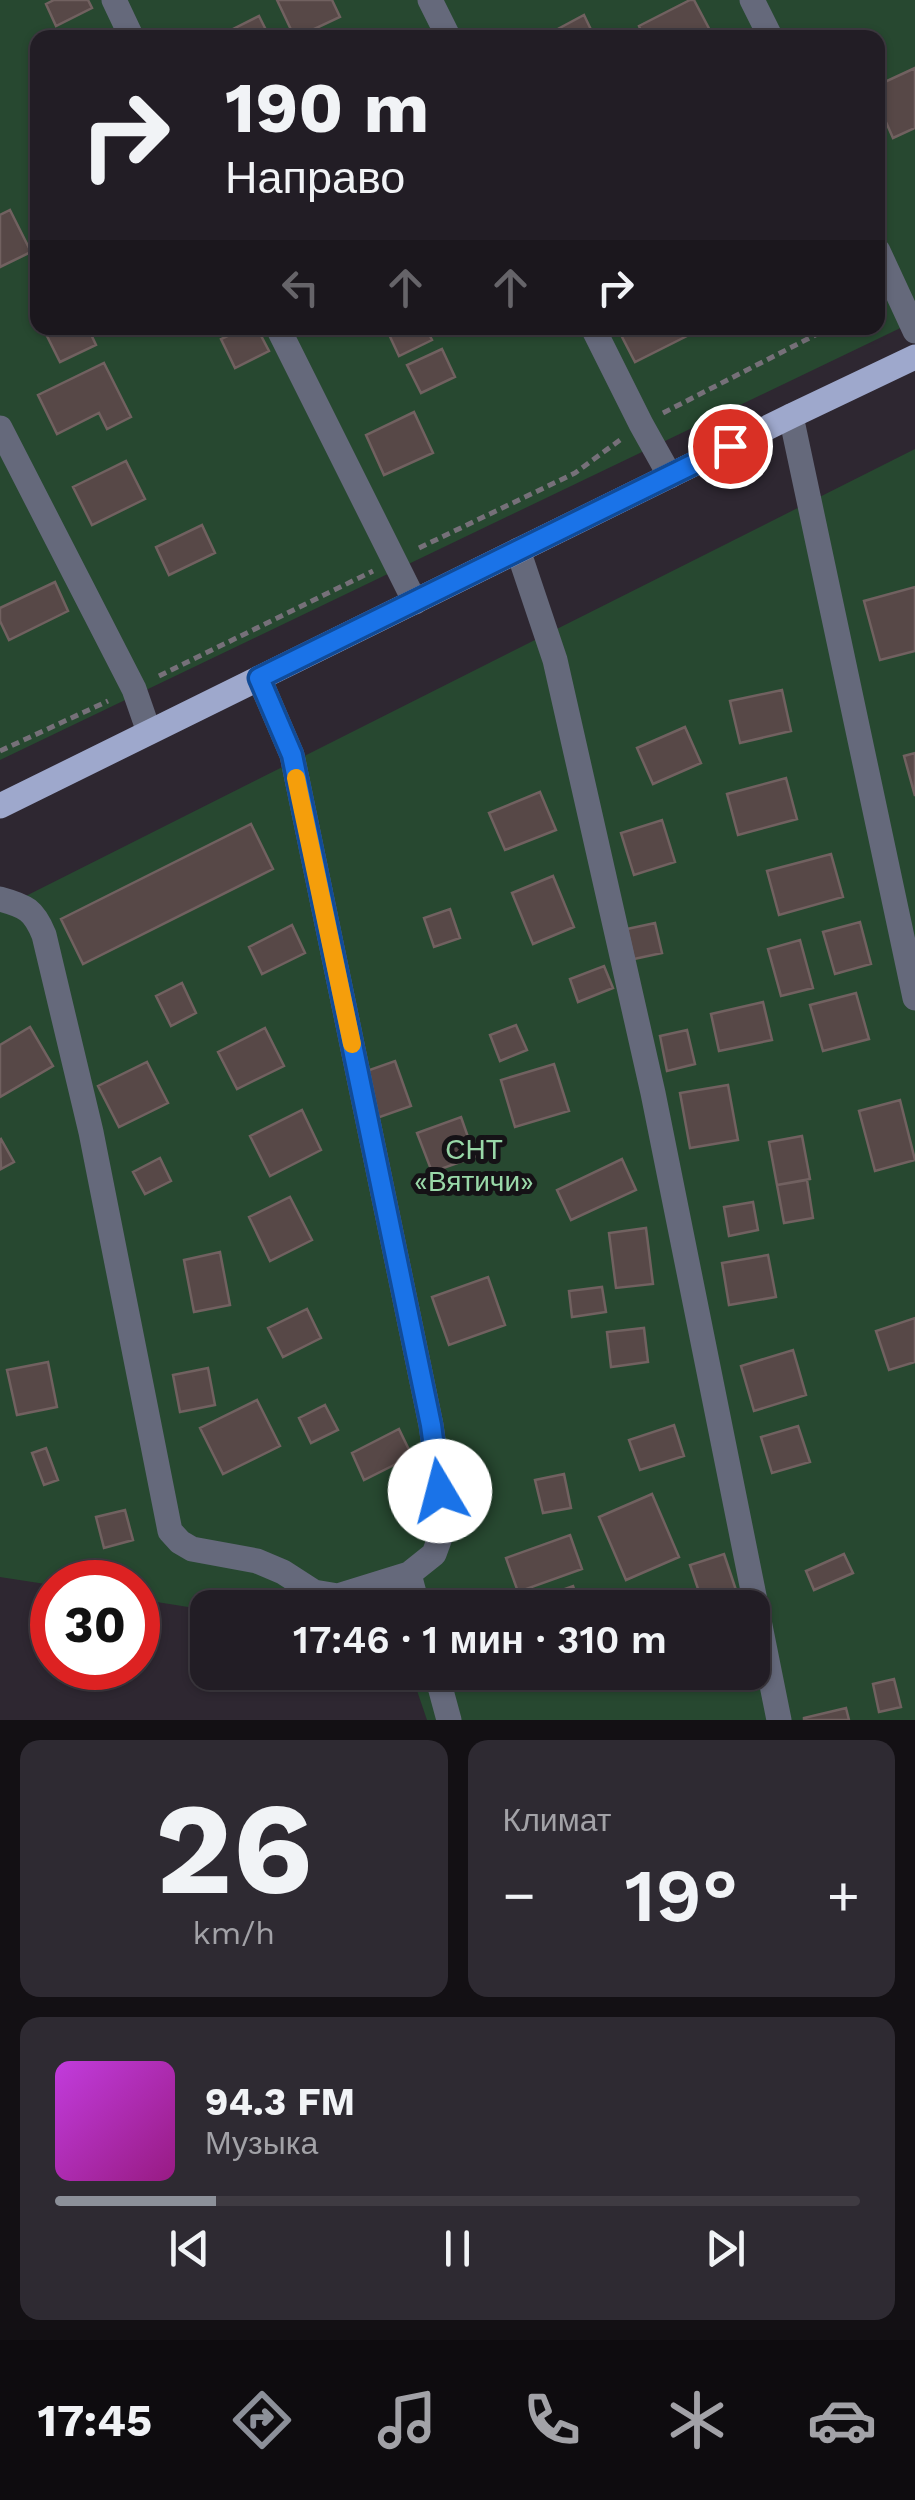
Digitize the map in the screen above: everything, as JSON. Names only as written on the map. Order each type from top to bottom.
[{"type":"main road","points":[[0,806],[915,358]]},
{"type":"street","points":[[114,0],[128,30]]},
{"type":"street","points":[[430,0],[445,30]]},
{"type":"street","points":[[752,0],[767,30]]},
{"type":"street","points":[[885,266],[915,331]]},
{"type":"street","points":[[282,335],[415,602]]},
{"type":"street","points":[[596,335],[670,476]]},
{"type":"street","points":[[791,416],[915,998]]},
{"type":"street","points":[[0,428],[134,688],[150,732]]},
{"type":"street","points":[[518,550],[555,660],[653,1093],[778,1720]]},
{"type":"street","points":[[0,899],[20,904],[36,916],[44,935],[91,1132],[170,1531],[192,1549],[257,1561],[314,1592],[338,1596],[409,1574],[434,1554],[445,1524],[431,1425],[292,755],[259,678]]},
{"type":"street","points":[[409,1574],[413,1590]]},
{"type":"street","points":[[441,1690],[450,1720]]},
{"type":"path","points":[[0,751],[576,473],[641,424],[815,335]]},
{"type":"green space","points":[[0,0],[915,0],[915,321],[0,760]]},
{"type":"green space","name":"СНТ «Вятичи»","points":[[915,449],[915,1720],[427,1720],[417,1690],[770,1690],[770,1590],[190,1590],[190,1607],[160,1603],[160,1560],[30,1560],[30,1582],[0,1577],[0,909]]},
{"type":"building","points":[[54,0],[88,0],[92,8],[56,26],[46,4]]},
{"type":"building","points":[[277,0],[332,0],[340,17],[312,30],[291,30]]},
{"type":"building","points":[[694,0],[710,30],[641,30],[639,26]]},
{"type":"building","points":[[584,15],[591,30],[556,30]]},
{"type":"building","points":[[259,16],[266,30],[231,30]]},
{"type":"building","points":[[915,68],[915,128],[893,138],[885,120],[885,82]]},
{"type":"building","points":[[10,210],[30,252],[0,267],[0,215]]},
{"type":"building","points":[[46,335],[91,335],[96,345],[60,362]]},
{"type":"building","points":[[230,335],[261,335],[269,351],[235,368],[221,339]]},
{"type":"building","points":[[389,335],[430,335],[432,340],[399,356]]},
{"type":"building","points":[[621,335],[689,335],[635,362]]},
{"type":"building","points":[[442,349],[455,377],[421,393],[407,365]]},
{"type":"building","points":[[104,363],[131,417],[107,429],[99,413],[57,434],[38,395]]},
{"type":"building","points":[[414,412],[433,453],[384,475],[366,435]]},
{"type":"building","points":[[126,461],[145,499],[92,525],[73,487]]},
{"type":"building","points":[[202,525],[215,553],[169,575],[156,547]]},
{"type":"building","points":[[55,582],[68,611],[9,640],[0,621],[0,608]]},
{"type":"building","points":[[915,587],[915,651],[880,660],[864,601]]},
{"type":"building","points":[[782,690],[791,731],[740,743],[730,701]]},
{"type":"building","points":[[685,727],[701,763],[653,784],[637,748]]},
{"type":"building","points":[[915,753],[915,796],[904,756]]},
{"type":"building","points":[[786,778],[797,819],[738,835],[727,794]]},
{"type":"building","points":[[540,792],[556,830],[505,850],[489,813]]},
{"type":"building","points":[[662,820],[675,862],[634,875],[621,833]]},
{"type":"building","points":[[251,824],[273,869],[83,964],[61,919]]},
{"type":"building","points":[[831,854],[843,897],[779,915],[767,871]]},
{"type":"building","points":[[553,876],[574,927],[533,944],[512,893]]},
{"type":"building","points":[[450,909],[460,938],[434,947],[424,918]]},
{"type":"building","points":[[860,922],[871,964],[835,974],[823,932]]},
{"type":"building","points":[[655,923],[662,953],[634,959],[627,929]]},
{"type":"building","points":[[292,925],[305,953],[262,974],[249,947]]},
{"type":"building","points":[[800,940],[813,988],[781,996],[768,949]]},
{"type":"building","points":[[604,966],[613,988],[578,1002],[570,979]]},
{"type":"building","points":[[182,983],[196,1013],[171,1026],[156,996]]},
{"type":"building","points":[[856,993],[869,1039],[823,1051],[810,1005]]},
{"type":"building","points":[[763,1002],[772,1040],[719,1051],[711,1014]]},
{"type":"building","points":[[516,1025],[527,1050],[500,1061],[490,1035]]},
{"type":"building","points":[[30,1027],[53,1066],[0,1097],[0,1045]]},
{"type":"building","points":[[265,1028],[284,1066],[237,1089],[218,1052]]},
{"type":"building","points":[[687,1030],[695,1064],[667,1071],[660,1036]]},
{"type":"building","points":[[395,1061],[411,1106],[377,1118],[361,1073]]},
{"type":"building","points":[[147,1062],[168,1103],[119,1127],[98,1086]]},
{"type":"building","points":[[554,1064],[569,1111],[515,1127],[501,1080]]},
{"type":"building","points":[[728,1085],[738,1140],[690,1148],[680,1093]]},
{"type":"building","points":[[900,1100],[915,1160],[875,1171],[859,1111]]},
{"type":"building","points":[[302,1110],[321,1150],[270,1176],[250,1136]]},
{"type":"building","points":[[461,1117],[475,1157],[432,1172],[417,1133]]},
{"type":"building","points":[[802,1136],[810,1179],[777,1185],[769,1142]]},
{"type":"building","points":[[0,1140],[14,1162],[1,1169]]},
{"type":"building","points":[[160,1158],[171,1181],[145,1194],[133,1172]]},
{"type":"building","points":[[622,1159],[636,1190],[571,1220],[557,1190]]},
{"type":"building","points":[[807,1180],[813,1218],[784,1223],[777,1185]]},
{"type":"building","points":[[290,1197],[312,1240],[270,1261],[249,1217]]},
{"type":"building","points":[[753,1202],[758,1230],[729,1236],[724,1207]]},
{"type":"building","points":[[646,1228],[653,1284],[616,1288],[609,1233]]},
{"type":"building","points":[[220,1252],[230,1305],[194,1312],[184,1260]]},
{"type":"building","points":[[768,1255],[776,1297],[729,1305],[722,1263]]},
{"type":"building","points":[[488,1277],[505,1325],[449,1345],[432,1297]]},
{"type":"building","points":[[602,1287],[606,1312],[572,1317],[569,1291]]},
{"type":"building","points":[[307,1309],[321,1338],[283,1357],[268,1328]]},
{"type":"building","points":[[915,1318],[915,1362],[889,1370],[876,1331]]},
{"type":"building","points":[[644,1328],[648,1362],[611,1367],[607,1332]]},
{"type":"building","points":[[793,1350],[806,1395],[754,1411],[741,1366]]},
{"type":"building","points":[[48,1362],[57,1407],[17,1415],[7,1370]]},
{"type":"building","points":[[208,1368],[215,1405],[180,1412],[173,1375]]},
{"type":"building","points":[[257,1400],[280,1446],[223,1474],[200,1428]]},
{"type":"building","points":[[325,1405],[338,1430],[311,1443],[299,1418]]},
{"type":"building","points":[[674,1425],[684,1456],[640,1470],[629,1440]]},
{"type":"building","points":[[798,1426],[810,1462],[772,1473],[761,1437]]},
{"type":"building","points":[[399,1429],[412,1456],[364,1480],[352,1453]]},
{"type":"building","points":[[46,1448],[58,1480],[44,1485],[32,1453]]},
{"type":"building","points":[[564,1474],[571,1508],[543,1513],[535,1480]]},
{"type":"building","points":[[652,1494],[679,1557],[626,1580],[599,1517]]},
{"type":"building","points":[[125,1510],[133,1540],[104,1548],[96,1517]]},
{"type":"building","points":[[570,1535],[582,1569],[517,1590],[506,1558]]},
{"type":"building","points":[[724,1554],[736,1590],[698,1590],[690,1565]]},
{"type":"building","points":[[844,1554],[853,1573],[814,1590],[806,1571]]},
{"type":"building","points":[[894,1679],[901,1707],[879,1712],[873,1684]]},
{"type":"building","points":[[846,1708],[849,1720],[804,1720],[804,1718]]},
{"type":"slow traffic","points":[[296,778],[352,1044]]},
{"type":"route","points":[[440,1491],[431,1425],[292,755],[259,678],[730,446]]}]
